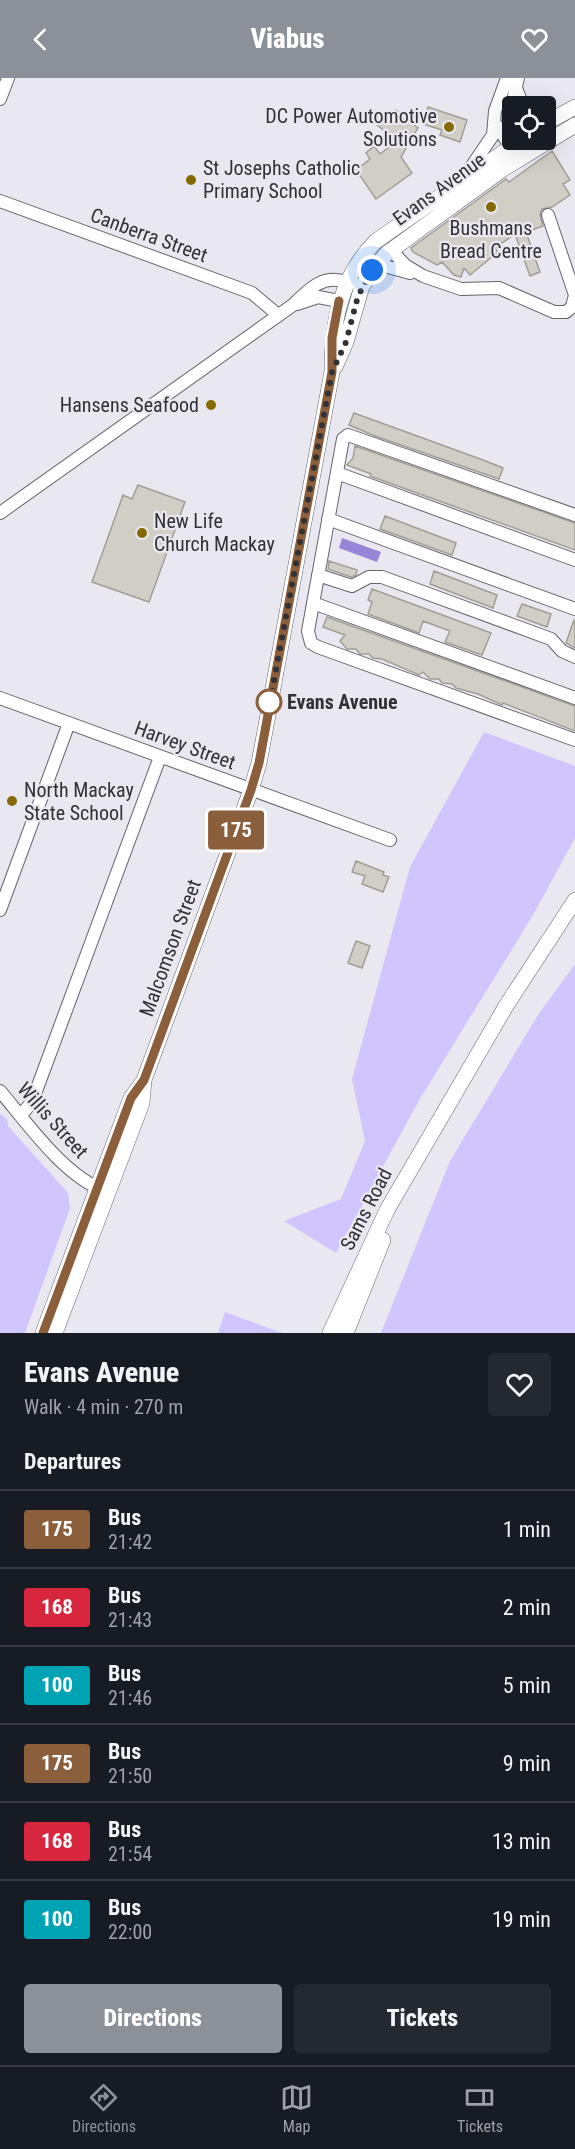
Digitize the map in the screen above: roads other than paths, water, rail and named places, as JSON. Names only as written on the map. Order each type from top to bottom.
[{"type":"main road","points":[[556,117],[575,107]]},
{"type":"main road","name":"Evans Avenue","points":[[556,132],[575,125]]},
{"type":"main road","name":"Evans Avenue","points":[[348,296],[368,250],[388,231],[463,180],[512,150]]},
{"type":"main road","name":"Evans Avenue","points":[[348,296],[367,278],[391,249],[514,150]]},
{"type":"main road","points":[[368,250],[391,249]]},
{"type":"main road","name":"Malcomson Street","points":[[56,1333],[131,1098],[144,1080],[259,763],[332,372],[332,338],[348,296]]},
{"type":"main road","name":"Sams Road","points":[[330,1333],[387,1210],[446,1107],[575,900]]},
{"type":"main road","name":"Sams Road","points":[[346,1333],[394,1214],[446,1107]]},
{"type":"main road","name":"Malcomson Street","points":[[43,1333],[103,1190]]},
{"type":"street","points":[[0,99],[8,78]]},
{"type":"street","points":[[514,80],[518,96]]},
{"type":"street","points":[[463,180],[490,139],[495,123],[495,111],[514,80]]},
{"type":"street","points":[[513,96],[514,80]]},
{"type":"street","points":[[495,123],[502,130]]},
{"type":"street","name":"Canberra Street","points":[[0,201],[252,293],[278,315]]},
{"type":"street","points":[[377,264],[457,288],[473,290],[495,287],[556,313],[570,309],[574,301],[574,290],[548,215]]},
{"type":"street","points":[[391,249],[407,267],[423,276]]},
{"type":"street","points":[[0,513],[293,305],[308,290],[325,280],[348,296]]},
{"type":"street","points":[[293,305],[318,297],[348,296]]},
{"type":"street","points":[[575,515],[356,435],[348,435],[343,439],[308,638],[318,647],[575,740]]},
{"type":"street","points":[[337,473],[575,560]]},
{"type":"street","points":[[328,519],[575,609]]},
{"type":"street","points":[[318,575],[352,586],[369,578],[382,577],[551,639],[562,651],[575,657]]},
{"type":"street","points":[[313,603],[575,698]]},
{"type":"street","name":"Harvey Street","points":[[0,698],[390,840]]},
{"type":"street","points":[[0,910],[69,723]]},
{"type":"street","points":[[21,1115],[32,1102],[160,757]]},
{"type":"street","name":"Willis Street","points":[[0,1091],[71,1171],[103,1190]]},
{"type":"place","name":"DC Power Automotive Solutions","points":[[449,127]]},
{"type":"place","name":"St Josephs Catholic Primary School","points":[[191,180]]},
{"type":"place","name":"Bushmans Bread Centre","points":[[491,207]]},
{"type":"place","name":"Hansens Seafood","points":[[211,405]]},
{"type":"place","name":"New Life Church Mackay","points":[[142,533]]},
{"type":"place","name":"Evans Avenue","points":[[269,702]]},
{"type":"place","name":"North Mackay State School","points":[[12,801]]}]
